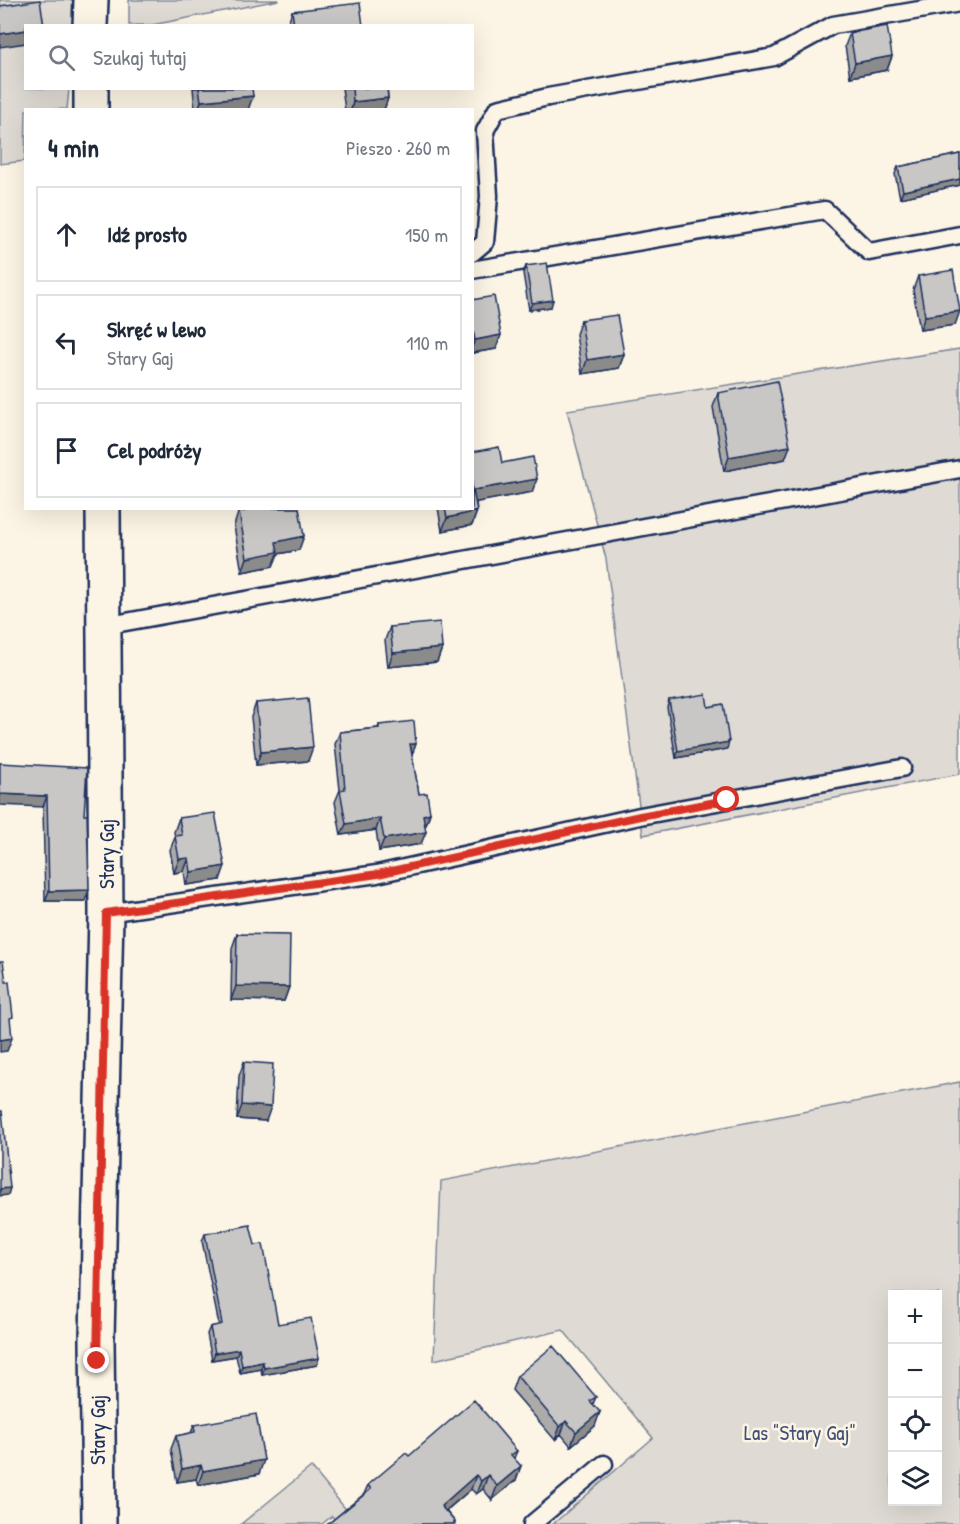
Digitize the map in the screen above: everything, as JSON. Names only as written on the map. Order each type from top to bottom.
[{"type":"street","points":[[90,24],[91,0]]},
{"type":"street","points":[[91,90],[91,108]]},
{"type":"street","name":"Stary Gaj","points":[[99,1524],[97,1361],[106,913],[103,510]]},
{"type":"lane","points":[[474,251],[485,242],[489,196],[485,131],[497,109],[548,97],[774,57],[833,25],[960,3]]},
{"type":"lane","points":[[474,270],[825,210],[869,252],[960,235]]},
{"type":"lane","points":[[104,626],[960,469]]},
{"type":"lane","points":[[106,913],[378,874],[640,816],[902,768]]},
{"type":"lane","points":[[532,1524],[604,1464]]},
{"type":"green space","points":[[0,0],[75,0],[73,24],[24,24],[24,90],[69,90],[67,108],[24,108],[24,161],[0,164]]},
{"type":"green space","points":[[129,0],[279,0],[157,24],[129,24]]},
{"type":"green space","points":[[960,349],[960,774],[643,835],[606,559],[567,410]]},
{"type":"green space","name":"Las \"Stary Gaj\"","points":[[960,1082],[960,1524],[553,1524],[653,1438],[563,1330],[434,1360],[441,1181]]},
{"type":"green space","points":[[311,1467],[358,1524],[338,1524],[332,1516],[322,1524],[241,1524]]},
{"type":"building","points":[[40,0],[44,24],[24,24],[24,30],[0,34],[0,6]]},
{"type":"building","points":[[360,3],[363,24],[294,24],[292,11]]},
{"type":"building","points":[[887,26],[892,56],[855,63],[850,33]]},
{"type":"building","points":[[199,90],[252,90],[253,96],[201,101]]},
{"type":"building","points":[[352,90],[387,90],[388,98],[353,102]]},
{"type":"building","points":[[960,154],[960,179],[903,191],[898,167]]},
{"type":"building","points":[[547,263],[553,300],[532,303],[526,266]]},
{"type":"building","points":[[953,270],[960,311],[925,316],[918,276]]},
{"type":"building","points":[[494,296],[501,335],[475,340],[474,300]]},
{"type":"building","points":[[617,315],[624,354],[587,360],[581,320]]},
{"type":"building","points":[[777,381],[790,446],[729,457],[718,393]]},
{"type":"building","points":[[499,447],[502,463],[533,457],[537,479],[474,490],[474,452]]},
{"type":"building","points":[[474,495],[477,511],[447,518],[445,510],[474,510]]},
{"type":"building","points":[[299,510],[304,536],[276,542],[278,552],[247,558],[239,512]]},
{"type":"building","points":[[440,622],[442,648],[393,653],[390,627]]},
{"type":"building","points":[[706,694],[708,707],[723,704],[729,742],[678,751],[669,700]]},
{"type":"building","points":[[308,698],[313,747],[261,752],[256,703]]},
{"type":"building","points":[[414,721],[416,744],[410,744],[419,794],[427,793],[430,813],[423,815],[426,832],[384,839],[380,818],[346,824],[340,790],[345,789],[340,732]]},
{"type":"building","points":[[0,763],[87,768],[84,815],[87,815],[89,890],[49,891],[47,796],[0,794]]},
{"type":"building","points":[[215,813],[225,866],[191,872],[189,858],[179,859],[175,836],[182,835],[179,818]]},
{"type":"building","points":[[237,934],[290,935],[289,987],[236,986]]},
{"type":"building","points":[[0,961],[3,961],[6,982],[9,982],[13,1017],[10,1018],[12,1038],[0,1040]]},
{"type":"building","points":[[244,1062],[273,1064],[271,1107],[242,1105]]},
{"type":"building","points":[[0,1111],[2,1111],[10,1188],[0,1189]]},
{"type":"building","points":[[250,1225],[255,1245],[263,1244],[278,1324],[311,1318],[319,1358],[264,1368],[263,1362],[242,1366],[239,1349],[215,1353],[210,1327],[222,1324],[205,1234]]},
{"type":"building","points":[[553,1346],[596,1397],[590,1401],[600,1412],[576,1432],[566,1421],[560,1427],[517,1376]]},
{"type":"building","points":[[474,1400],[517,1451],[511,1455],[521,1466],[497,1486],[488,1475],[481,1481],[476,1475],[441,1506],[455,1522],[453,1524],[328,1524],[371,1489],[368,1485],[406,1453],[409,1456]]},
{"type":"building","points":[[256,1414],[264,1460],[203,1471],[201,1465],[182,1469],[176,1436],[195,1432],[194,1425]]},
{"type":"route","points":[[97,1361],[106,913],[378,874],[640,816],[727,800]]}]
